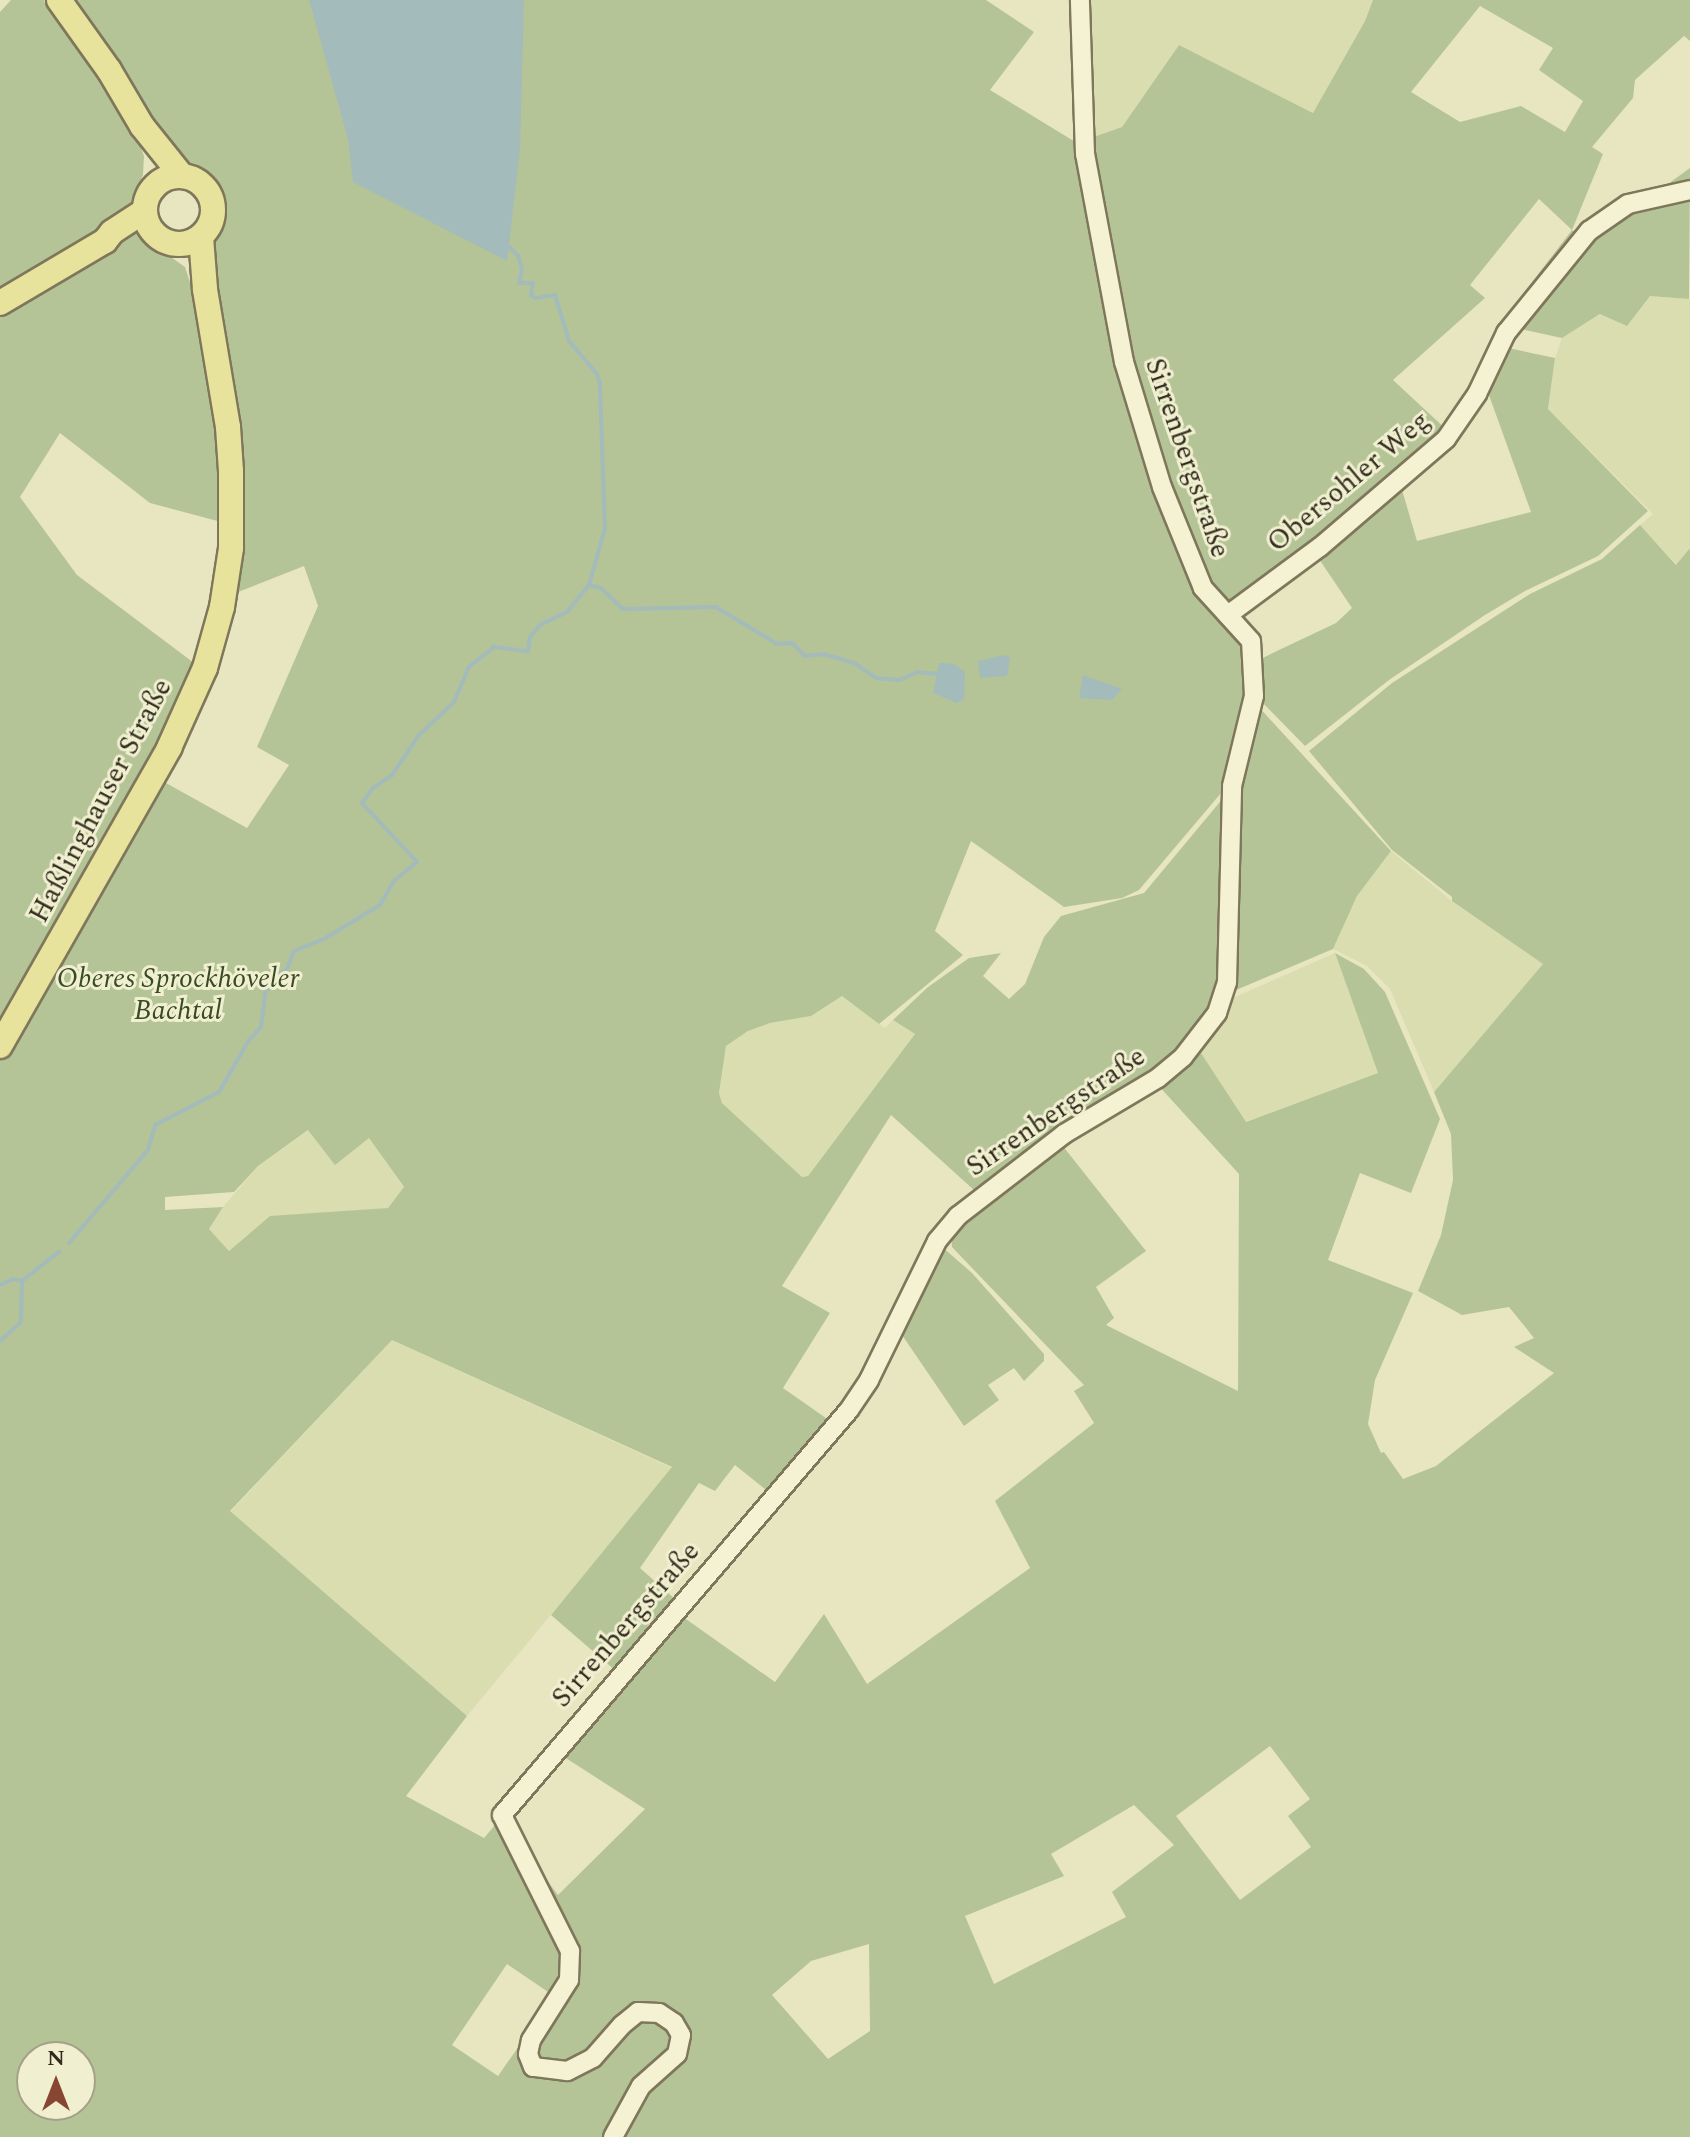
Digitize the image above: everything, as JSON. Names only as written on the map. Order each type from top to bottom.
[{"type":"main road","points":[[59,0],[109,70],[142,126],[182,176]]},
{"type":"main road","points":[[0,303],[105,241],[149,211],[167,178],[182,176],[197,182],[211,200],[210,224],[201,237],[190,243],[173,244],[149,211],[153,169],[142,126]]},
{"type":"main road","name":"Haßlinghauser Straße","points":[[0,1046],[169,748],[205,668],[219,619],[231,548],[231,471],[228,427],[205,289],[201,237]]},
{"type":"main road","name":"Haßlinghauser Straße","points":[[173,244],[205,289]]},
{"type":"street","name":"Sirrenbergstraße","points":[[613,2137],[641,2086],[677,2054],[681,2035],[674,2023],[659,2013],[638,2012],[593,2058],[567,2071],[549,2072],[533,2067],[528,2054],[531,2040],[569,1980],[570,1951],[502,1815],[849,1410],[869,1380],[937,1241],[958,1216],[1064,1134],[1158,1078],[1183,1057],[1217,1013],[1227,982],[1232,786],[1254,696],[1251,641],[1203,588],[1162,487],[1124,362],[1085,154],[1080,0]]},
{"type":"street","name":"Obersohler Weg","points":[[1228,615],[1320,547],[1446,439],[1477,394],[1506,333],[1589,231],[1628,204],[1690,190]]},
{"type":"green space","name":"Oberes Sprockhöveler Bachtal","points":[[11,0],[43,0],[137,136],[144,156],[143,175],[134,195],[151,243],[185,267],[210,358],[225,523],[150,503],[60,433],[20,497],[77,575],[198,666],[148,773],[247,828],[289,765],[257,747],[318,606],[304,566],[233,594],[243,516],[237,429],[209,240],[216,231],[222,202],[209,178],[183,166],[66,0],[986,0],[1034,32],[990,90],[1077,143],[1122,127],[1179,45],[1313,113],[1365,21],[1373,0],[1690,0],[1690,41],[1684,36],[1635,80],[1633,98],[1592,147],[1603,154],[1572,230],[1539,199],[1470,285],[1485,298],[1393,380],[1448,431],[1228,613],[1200,591],[1250,643],[1251,693],[1227,786],[1139,890],[1122,898],[1064,907],[971,841],[935,931],[963,955],[879,1024],[842,996],[811,1016],[770,1023],[748,1031],[726,1046],[719,1093],[722,1103],[802,1177],[808,1176],[915,1034],[893,1020],[928,987],[969,958],[1001,953],[983,976],[1009,999],[1025,984],[1044,937],[1061,916],[1144,893],[1229,791],[1222,987],[1190,1042],[1149,1076],[1058,1128],[975,1191],[891,1115],[782,1286],[830,1313],[783,1388],[833,1423],[771,1494],[735,1465],[715,1491],[699,1483],[640,1568],[676,1600],[617,1672],[551,1615],[672,1467],[392,1340],[230,1511],[467,1716],[406,1796],[484,1838],[501,1818],[558,1895],[645,1809],[558,1753],[683,1617],[775,1682],[824,1614],[867,1684],[1030,1568],[995,1501],[1094,1423],[1074,1391],[1084,1385],[952,1247],[951,1235],[1008,1184],[1062,1145],[1146,1251],[1096,1287],[1114,1318],[1106,1325],[1238,1391],[1239,1174],[1157,1084],[1199,1050],[1246,1122],[1378,1073],[1335,953],[1364,969],[1385,992],[1440,1119],[1411,1193],[1360,1173],[1328,1260],[1413,1293],[1375,1380],[1368,1424],[1381,1453],[1384,1452],[1403,1479],[1436,1466],[1554,1373],[1514,1347],[1534,1338],[1509,1307],[1462,1315],[1418,1291],[1441,1235],[1453,1180],[1451,1134],[1434,1092],[1543,964],[1452,901],[1452,897],[1392,850],[1309,751],[1392,683],[1530,594],[1602,559],[1640,525],[1676,565],[1690,548],[1690,2137],[0,2137],[0,12]],"holes":[[[1480,6],[1553,48],[1539,70],[1583,101],[1565,132],[1521,106],[1460,122],[1411,92]],[[308,1130],[335,1165],[369,1138],[404,1187],[388,1208],[270,1216],[229,1251],[209,1229],[223,1207],[165,1210],[165,1197],[234,1192],[258,1166]],[[1270,1746],[1310,1799],[1288,1816],[1311,1847],[1240,1900],[1176,1816]],[[1134,1805],[1174,1845],[1112,1892],[1126,1917],[994,1984],[965,1916],[1064,1876],[1051,1854]],[[869,1944],[870,2031],[828,2059],[772,1995],[811,1961]],[[507,1964],[554,1996],[498,2076],[452,2045]]]},
{"type":"green space","points":[[1084,0],[1373,0],[1365,21],[1313,113],[1179,45],[1122,127],[1088,140]]},
{"type":"green space","points":[[1690,168],[1689,299],[1650,296],[1627,326],[1600,314],[1562,338],[1521,329],[1531,305],[1519,299],[1572,230],[1588,242]]},
{"type":"green space","points":[[1650,296],[1690,299],[1690,547],[1677,565],[1640,525],[1653,514],[1548,409],[1555,358],[1562,338],[1601,314]]},
{"type":"green space","points":[[1503,347],[1555,358],[1548,409],[1648,511],[1598,556],[1525,591],[1485,615],[1389,680],[1305,746],[1256,696],[1256,661],[1336,623],[1352,608],[1315,553],[1400,483],[1417,541],[1531,512],[1485,384]]},
{"type":"green space","points":[[1255,703],[1391,851],[1357,896],[1333,949],[1229,993],[1236,786]]},
{"type":"green space","points":[[1391,851],[1452,901],[1543,964],[1434,1092],[1390,989],[1367,966],[1333,949],[1357,896]]},
{"type":"green space","points":[[1335,953],[1378,1073],[1245,1122],[1199,1050],[1228,1000]]},
{"type":"green space","points":[[842,996],[885,1028],[893,1020],[915,1034],[808,1176],[802,1177],[722,1103],[719,1093],[726,1046],[748,1031],[770,1023],[811,1016]]},
{"type":"green space","points":[[309,1130],[369,1138],[404,1188],[388,1208],[270,1217],[229,1251],[209,1229],[223,1207],[258,1166]]},
{"type":"green space","points":[[941,1246],[972,1273],[1044,1354],[1044,1361],[1024,1381],[1014,1368],[988,1385],[999,1400],[964,1426],[900,1332]]},
{"type":"green space","points":[[392,1340],[672,1468],[467,1716],[230,1512]]},
{"type":"water","points":[[309,0],[524,0],[520,150],[507,261],[353,182],[348,139]]},
{"type":"water","points":[[1004,655],[1010,658],[1007,676],[980,678],[978,661]]},
{"type":"water","points":[[939,663],[954,664],[965,672],[964,699],[957,703],[933,693]]},
{"type":"water","points":[[1083,675],[1122,689],[1112,700],[1079,698]]},
{"type":"waterway","points":[[69,1243],[148,1150],[155,1125],[219,1092],[249,1040],[261,1027],[265,994],[272,981],[287,969],[294,951],[324,939],[380,905],[394,881],[417,862],[362,803],[373,788],[392,775],[419,735],[454,702],[469,667],[494,647],[528,651],[530,637],[540,625],[567,612],[589,585],[605,529],[600,384],[597,374],[569,341],[555,295],[535,298],[531,295],[533,283],[519,283],[522,269],[518,256],[506,243]]},
{"type":"waterway","points":[[589,585],[601,588],[623,609],[716,607],[777,644],[792,643],[805,656],[823,654],[854,663],[876,678],[900,680],[917,672],[937,674]]},
{"type":"waterway","points":[[0,1341],[21,1322],[22,1281],[60,1251]]},
{"type":"waterway","points":[[0,1285],[13,1279],[22,1281]]}]
